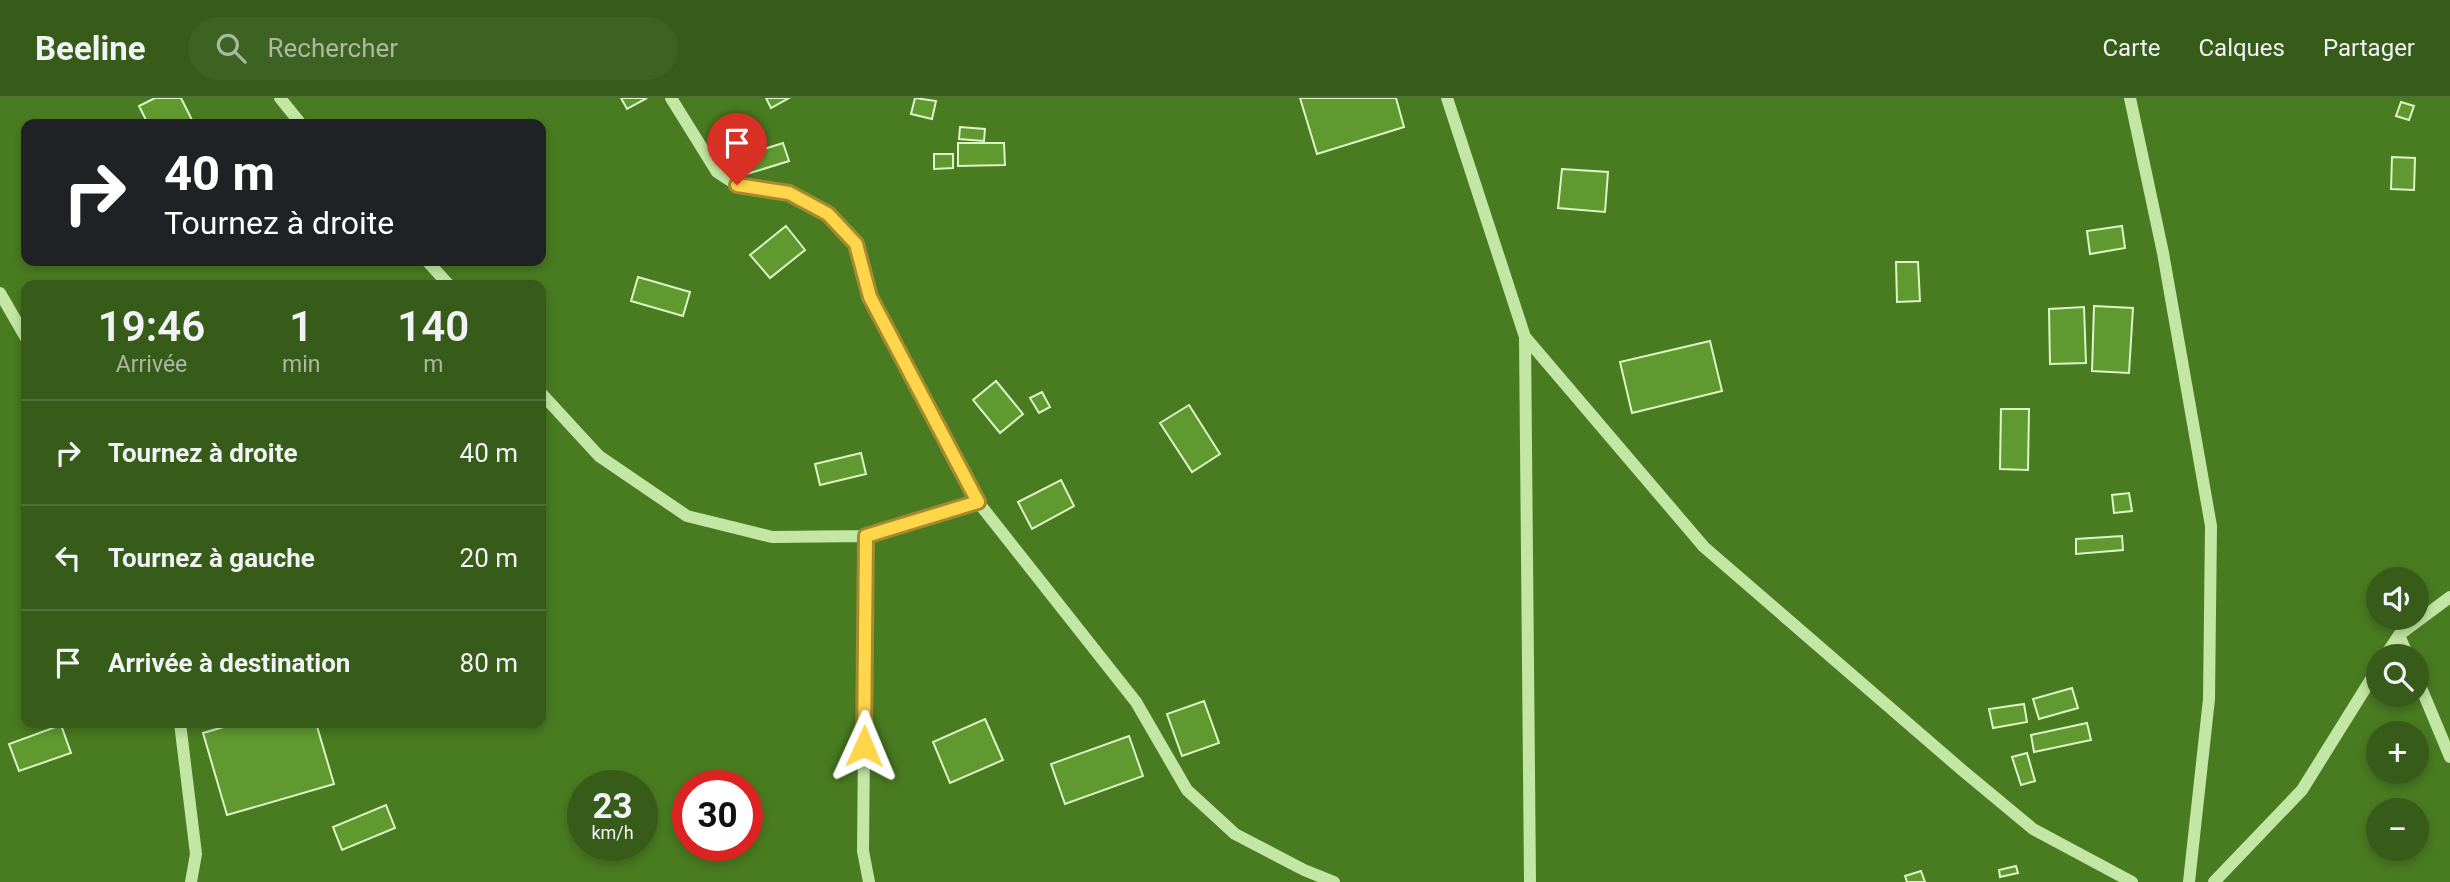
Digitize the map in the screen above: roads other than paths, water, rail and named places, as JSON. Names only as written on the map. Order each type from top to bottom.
[{"type":"street","points":[[281,98],[297,119]]},
{"type":"street","points":[[671,98],[717,172],[737,185],[789,193],[828,214],[856,244],[870,297],[978,502],[1136,702],[1187,790],[1235,834],[1304,870],[1334,882]]},
{"type":"street","points":[[1447,98],[1525,337],[1530,882]]},
{"type":"street","points":[[2130,98],[2163,253],[2211,526],[2209,699],[2189,882]]},
{"type":"street","points":[[432,266],[444,280]]},
{"type":"street","points":[[0,293],[21,329]]},
{"type":"street","points":[[1525,337],[1704,547],[2033,829],[2132,882]]},
{"type":"street","points":[[546,398],[599,456],[687,516],[772,537],[866,536],[978,502]]},
{"type":"street","points":[[866,536],[863,851],[869,882]]},
{"type":"street","points":[[2393,644],[2399,635],[2450,597]]},
{"type":"street","points":[[2399,635],[2403,644]]},
{"type":"street","points":[[2214,882],[2302,790],[2366,687]]},
{"type":"street","points":[[2429,707],[2450,757]]},
{"type":"street","points":[[181,728],[196,854],[191,882]]}]
